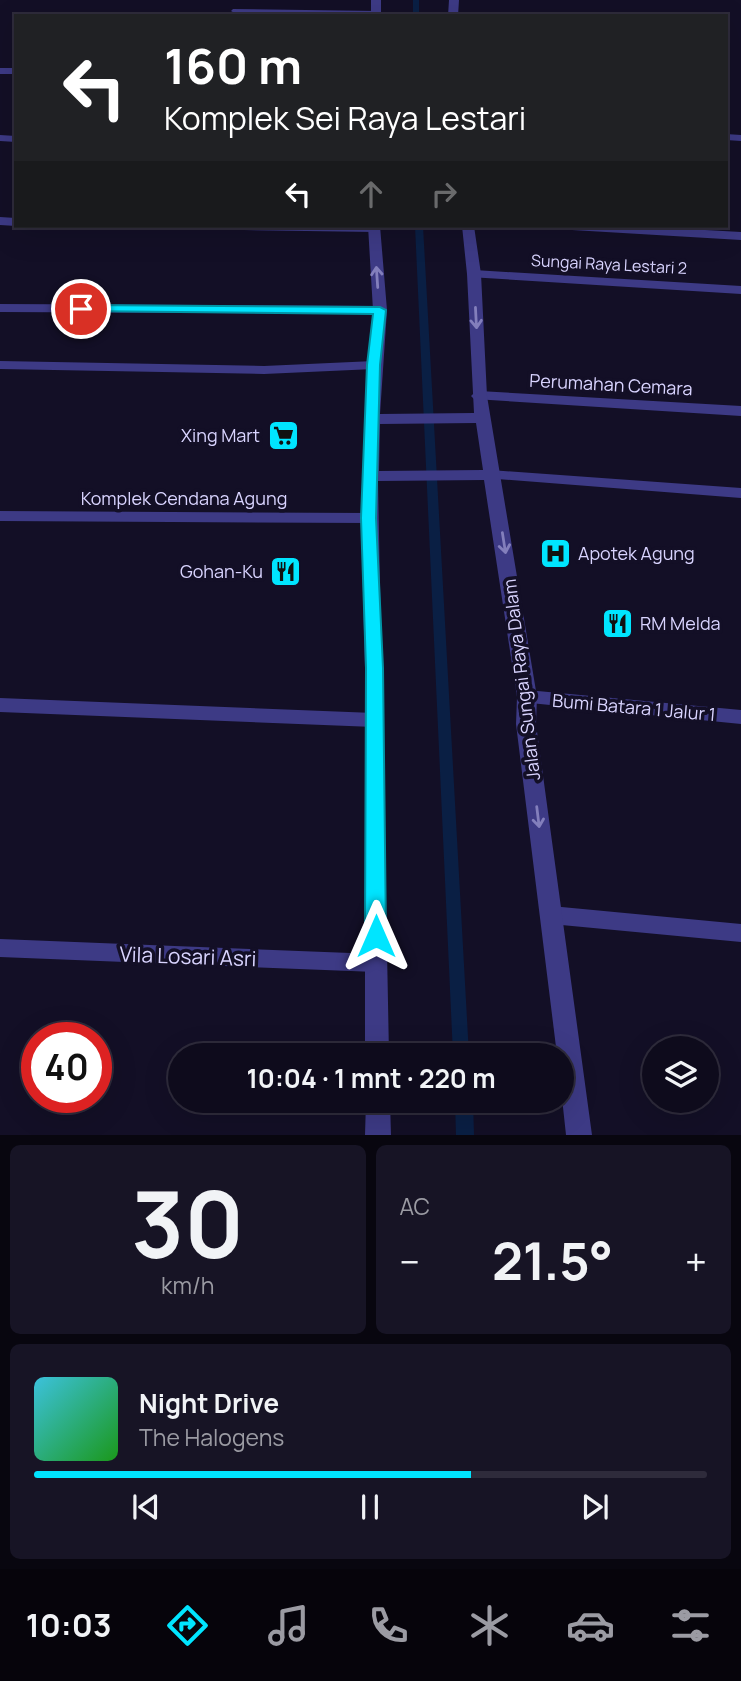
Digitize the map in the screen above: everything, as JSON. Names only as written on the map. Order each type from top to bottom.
[{"type":"street","points":[[236,11],[322,14]]},
{"type":"street","points":[[374,228],[380,310],[374,365],[369,518],[377,1043]]},
{"type":"street","name":"Jalan Sungai Raya Dalam","points":[[468,228],[474,274],[482,418],[481,475],[499,515],[527,697],[526,724],[579,1135]]},
{"type":"street","points":[[606,228],[741,236]]},
{"type":"street","name":"Sungai Raya Lestari 2","points":[[474,274],[741,290]]},
{"type":"street","points":[[0,308],[380,310]]},
{"type":"street","points":[[0,365],[264,370],[374,365]]},
{"type":"street","name":"Perumahan Cemara","points":[[479,396],[741,411]]},
{"type":"street","points":[[372,419],[482,418]]},
{"type":"street","points":[[370,477],[481,475],[741,493]]},
{"type":"street","name":"Komplek Cendana Agung","points":[[0,516],[369,518]]},
{"type":"street","name":"Bumi Batara 1 Jalur 1","points":[[527,697],[741,717]]},
{"type":"street","points":[[0,705],[374,720]]},
{"type":"street","points":[[551,915],[741,933]]},
{"type":"street","name":"Vila Losari Asri","points":[[0,948],[376,964]]},
{"type":"street","points":[[378,1113],[378,1135]]},
{"type":"waterway","points":[[416,0],[416,14]]},
{"type":"waterway","points":[[419,228],[460,1043]]},
{"type":"waterway","points":[[464,1113],[465,1135]]},
{"type":"place","name":"Xing Mart","points":[[283,435]]},
{"type":"place","name":"Apotek Agung","points":[[555,553]]},
{"type":"place","name":"Gohan-Ku","points":[[286,571]]},
{"type":"place","name":"RM Melda","points":[[617,623]]},
{"type":"route","points":[[81,309],[380,310],[374,365],[369,518],[374,668],[376,936]]}]
